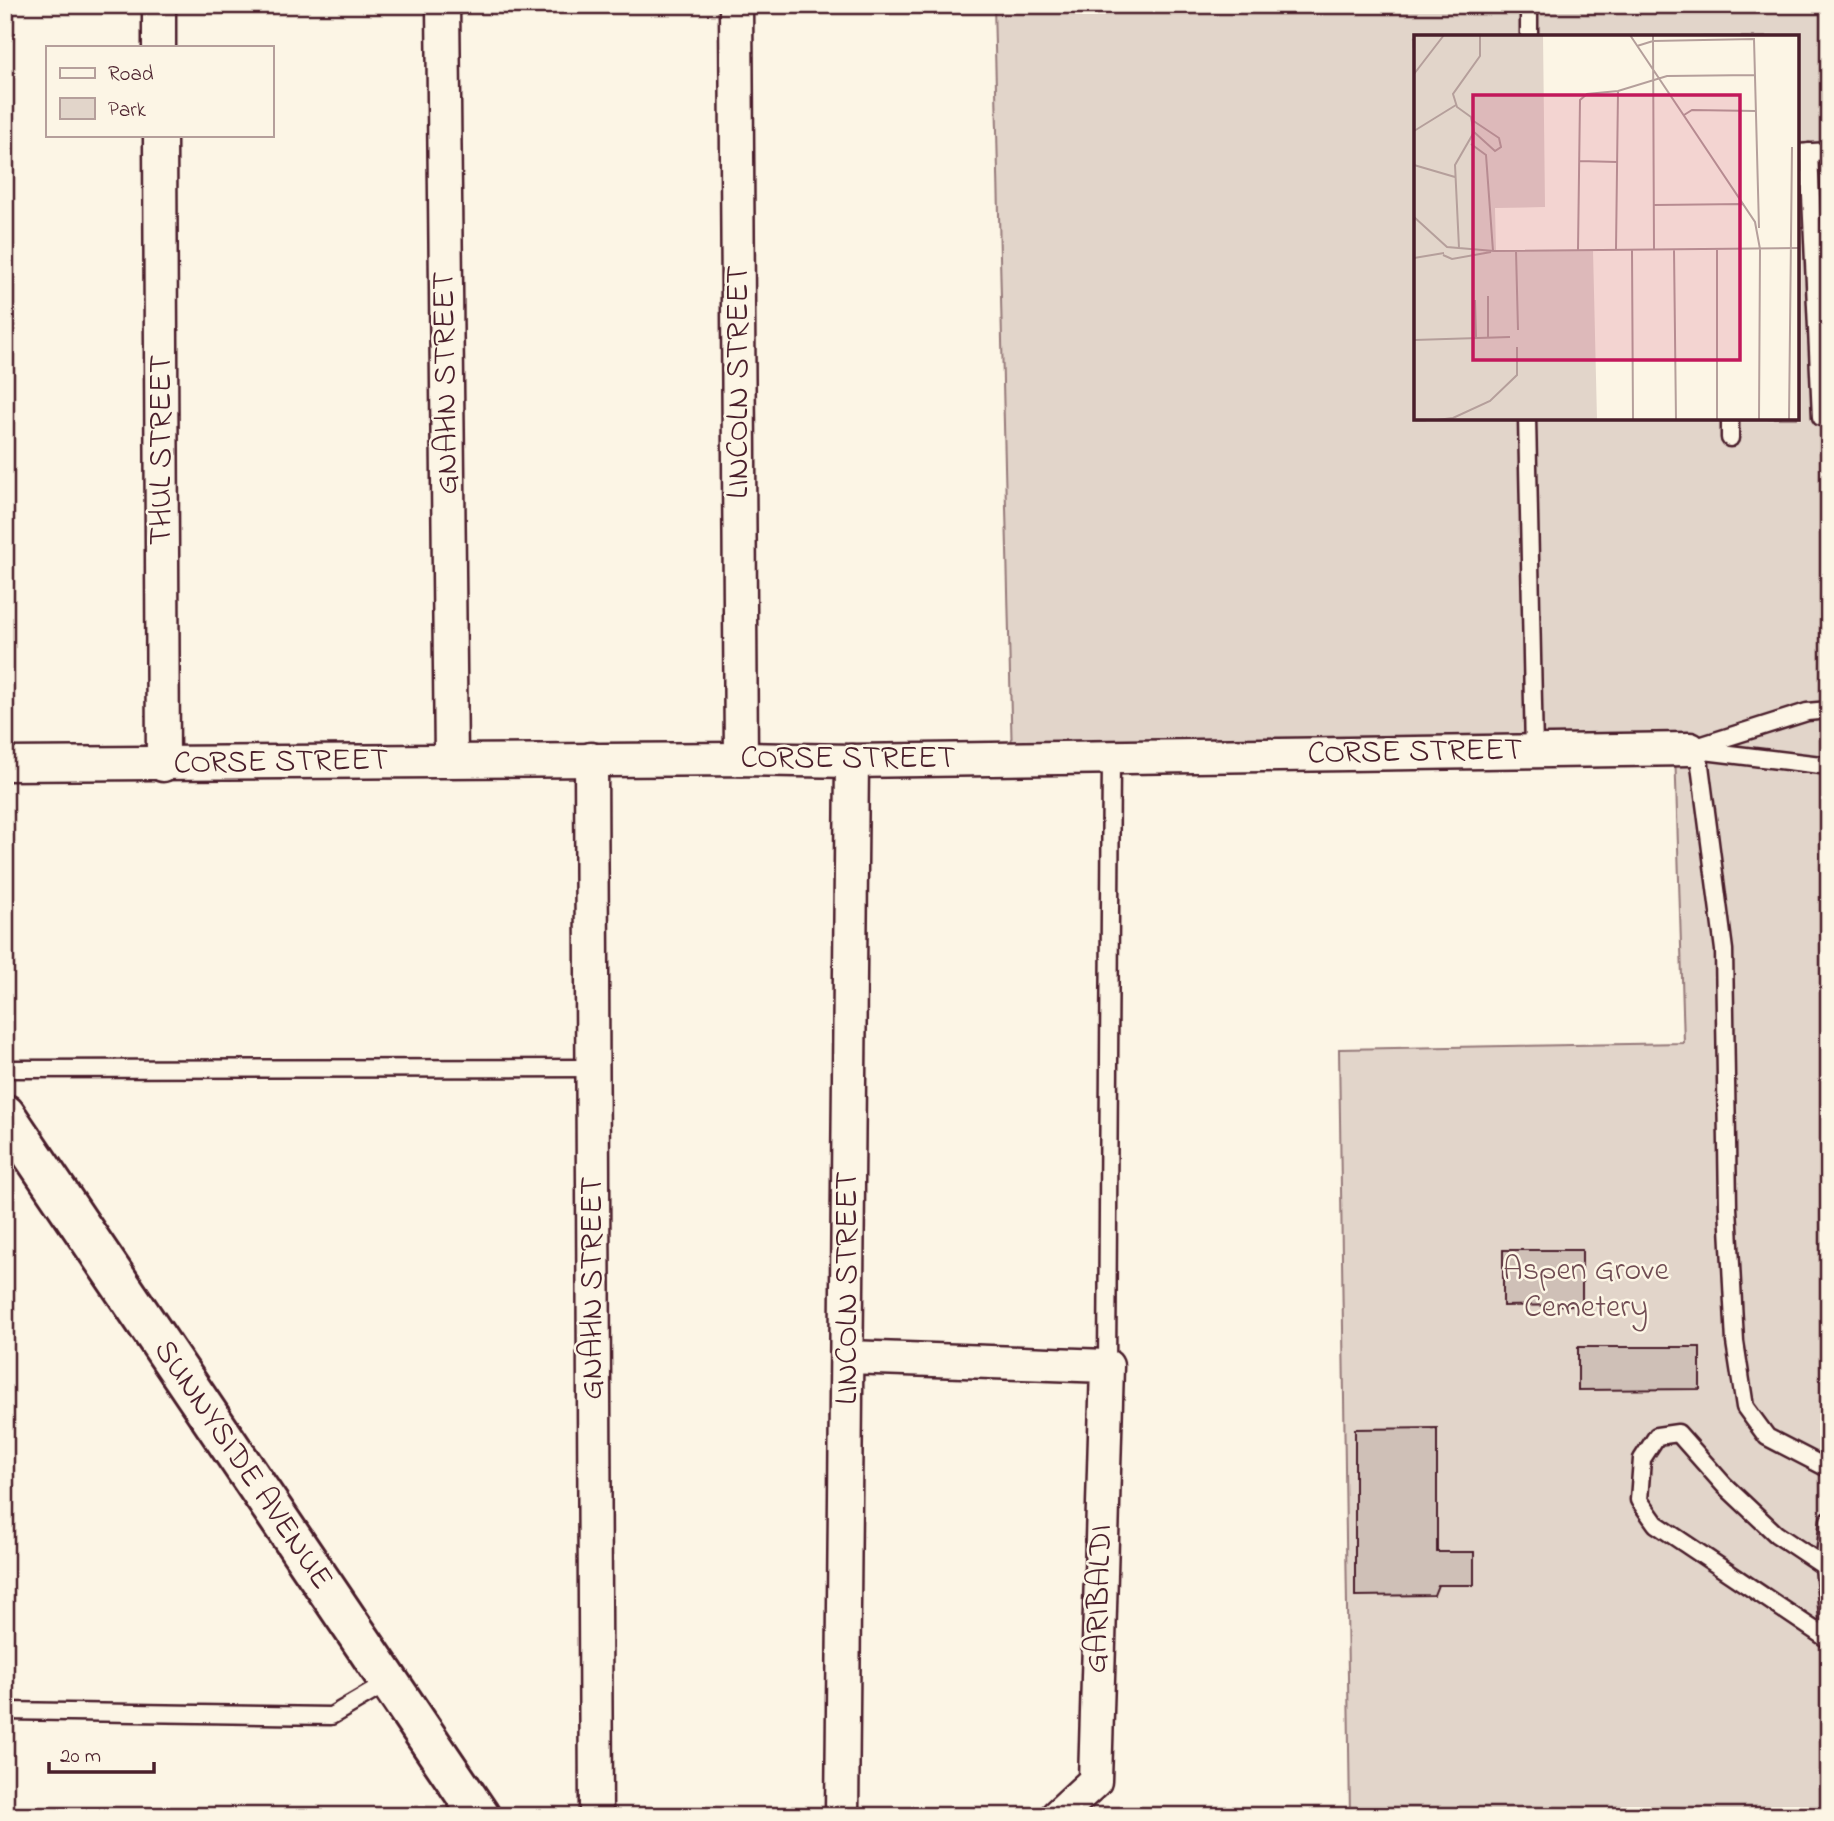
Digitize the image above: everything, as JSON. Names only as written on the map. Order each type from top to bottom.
[{"type":"main road","name":"SUNNYSIDE AVENUE","points":[[5,1114],[480,1816]]},
{"type":"street","points":[[159,5],[159,46]]},
{"type":"street","name":"GNAHN STREET","points":[[443,5],[451,761]]},
{"type":"street","name":"LINCOLN STREET","points":[[736,5],[741,759]]},
{"type":"street","name":"THUL STREET","points":[[160,136],[163,765]]},
{"type":"street","name":"CORSE STREET","points":[[5,764],[163,765],[591,759],[852,761],[1694,749]]},
{"type":"street","name":"GNAHN STREET","points":[[591,759],[596,1816]]},
{"type":"street","name":"LINCOLN STREET","points":[[842,1816],[852,761]]},
{"type":"street","points":[[848,1357],[1107,1366]]},
{"type":"street","name":"GARIBALDI","points":[[1057,1816],[1095,1781],[1107,1366]]},
{"type":"lane","points":[[1529,5],[1529,35]]},
{"type":"lane","points":[[1821,417],[1803,152],[1829,151]]},
{"type":"lane","points":[[1527,420],[1534,751]]},
{"type":"lane","points":[[1730,420],[1730,438]]},
{"type":"lane","points":[[1694,749],[1807,712],[1829,710]]},
{"type":"lane","points":[[1694,749],[1829,766]]},
{"type":"lane","points":[[1694,749],[1724,950],[1728,1207],[1735,1342],[1745,1406],[1767,1437],[1829,1469]]},
{"type":"lane","points":[[1107,1366],[1111,758]]},
{"type":"lane","points":[[5,1069],[592,1068]]},
{"type":"lane","points":[[1824,1566],[1776,1534],[1724,1485],[1678,1433],[1657,1436],[1642,1459],[1639,1500],[1656,1524],[1829,1640]]},
{"type":"lane","points":[[1829,1520],[1824,1566],[1829,1629]]},
{"type":"lane","points":[[5,1711],[331,1716],[389,1682]]},
{"type":"green space","name":"Aspen Grove Cemetery","points":[[994,5],[1829,5],[1829,1816],[1350,1816],[1339,1049],[1684,1043],[1675,749],[1012,759]]},
{"type":"building","points":[[1503,1250],[1582,1250],[1582,1305],[1503,1306]]},
{"type":"building","points":[[1578,1347],[1700,1347],[1700,1389],[1578,1390]]},
{"type":"building","points":[[1437,1428],[1437,1552],[1474,1552],[1474,1585],[1438,1585],[1434,1595],[1355,1596],[1355,1429]]}]
